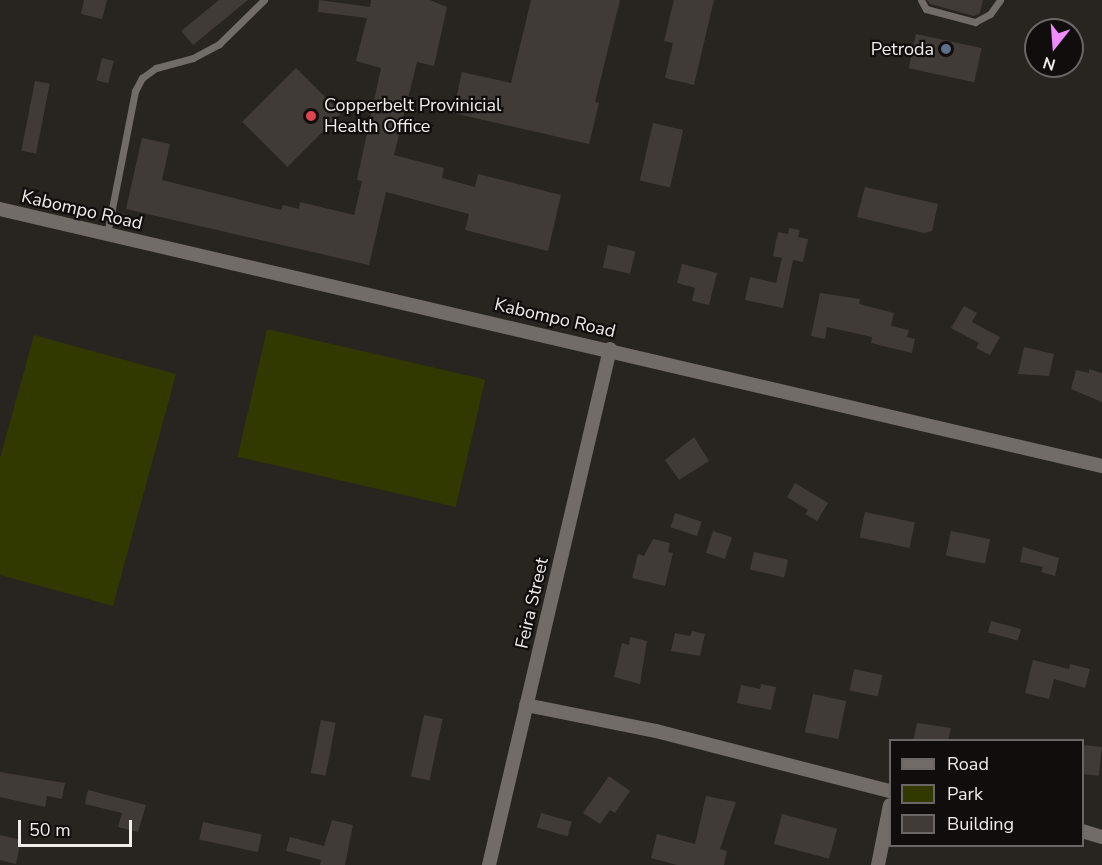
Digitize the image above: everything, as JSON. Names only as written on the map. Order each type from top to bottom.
[{"type":"street","name":"Kabompo Road","points":[[0,209],[610,349],[1102,466]]},
{"type":"street","name":"Feira Street","points":[[489,865],[610,349]]},
{"type":"street","points":[[526,705],[656,731],[889,790]]},
{"type":"street","points":[[878,865],[889,814]]},
{"type":"street","points":[[1084,831],[1102,837]]},
{"type":"lane","points":[[107,234],[135,91],[142,78],[156,68],[194,58],[219,44],[264,0]]},
{"type":"lane","points":[[921,0],[926,9],[975,22],[990,14],[1000,0]]},
{"type":"green space","points":[[267,329],[485,379],[456,507],[238,457]]},
{"type":"green space","points":[[34,335],[176,374],[113,606],[0,575],[0,458]]},
{"type":"building","points":[[84,0],[107,0],[102,19],[81,14]]},
{"type":"building","points":[[219,0],[248,0],[193,45],[181,31]]},
{"type":"building","points":[[319,0],[370,7],[371,0],[430,0],[447,7],[434,66],[417,62],[394,155],[444,168],[442,178],[475,187],[478,174],[561,195],[548,251],[465,230],[469,214],[386,192],[369,265],[126,209],[142,138],[170,144],[162,180],[281,210],[283,205],[299,209],[300,202],[354,215],[362,181],[357,180],[381,68],[356,61],[367,18],[318,12]]},
{"type":"building","points":[[531,0],[620,0],[595,102],[599,103],[589,144],[453,113],[462,72],[511,83]]},
{"type":"building","points":[[674,0],[714,0],[694,85],[665,78],[673,43],[664,41]]},
{"type":"building","points":[[927,0],[983,0],[980,13],[974,16],[930,4]]},
{"type":"building","points":[[916,34],[982,48],[974,82],[909,68]]},
{"type":"building","points":[[102,58],[114,61],[108,83],[96,80]]},
{"type":"building","points":[[296,68],[341,113],[288,167],[242,122]]},
{"type":"building","points":[[35,81],[50,84],[36,154],[21,151]]},
{"type":"building","points":[[653,123],[683,130],[670,187],[640,180]]},
{"type":"building","points":[[865,187],[938,204],[932,231],[924,233],[857,217]]},
{"type":"building","points":[[789,228],[800,230],[798,237],[808,239],[803,262],[793,260],[783,308],[745,300],[750,277],[776,283],[782,258],[773,256],[778,232],[788,234]]},
{"type":"building","points":[[608,245],[635,251],[630,274],[603,267]]},
{"type":"building","points":[[682,264],[717,273],[709,305],[692,301],[695,288],[677,283]]},
{"type":"building","points":[[820,293],[860,299],[859,304],[894,313],[891,326],[909,330],[907,337],[915,339],[912,353],[871,343],[872,337],[827,327],[825,339],[811,336]]},
{"type":"building","points":[[964,306],[977,313],[972,322],[1000,337],[990,355],[976,348],[979,343],[951,328]]},
{"type":"building","points":[[1024,347],[1054,354],[1049,376],[1018,374]]},
{"type":"building","points":[[1089,369],[1102,373],[1102,402],[1071,389],[1076,370],[1089,373]]},
{"type":"building","points":[[694,437],[709,461],[679,480],[665,460]]},
{"type":"building","points":[[795,483],[828,503],[817,521],[805,514],[808,510],[787,497]]},
{"type":"building","points":[[865,512],[915,523],[909,548],[860,537]]},
{"type":"building","points":[[675,513],[702,522],[697,536],[670,527]]},
{"type":"building","points":[[713,531],[732,537],[725,559],[706,553]]},
{"type":"building","points":[[951,531],[990,539],[985,564],[946,555]]},
{"type":"building","points":[[653,539],[670,543],[668,552],[673,553],[665,586],[632,578],[638,554],[644,556]]},
{"type":"building","points":[[1023,547],[1059,558],[1055,576],[1041,572],[1043,567],[1020,562]]},
{"type":"building","points":[[754,552],[788,560],[784,577],[750,570]]},
{"type":"building","points":[[991,621],[1021,629],[1018,641],[988,633]]},
{"type":"building","points":[[692,631],[705,634],[700,656],[671,651],[675,633],[690,636]]},
{"type":"building","points":[[630,637],[647,641],[640,684],[614,677],[622,643],[629,645]]},
{"type":"building","points":[[1033,660],[1069,669],[1070,664],[1090,669],[1085,688],[1054,679],[1049,699],[1025,693]]},
{"type":"building","points":[[854,669],[882,675],[878,697],[849,691]]},
{"type":"building","points":[[761,684],[776,687],[771,710],[737,703],[741,685],[760,689]]},
{"type":"building","points":[[813,694],[846,701],[838,739],[805,732]]},
{"type":"building","points":[[424,715],[443,719],[429,781],[411,777]]},
{"type":"building","points":[[321,720],[336,723],[325,776],[311,773]]},
{"type":"building","points":[[917,723],[951,728],[948,739],[913,739]]},
{"type":"building","points":[[1084,745],[1102,747],[1099,776],[1084,774]]},
{"type":"building","points":[[0,772],[65,783],[62,799],[47,796],[45,807],[0,797]]},
{"type":"building","points":[[609,776],[630,791],[615,813],[610,810],[600,824],[583,813]]},
{"type":"building","points":[[88,790],[146,805],[138,832],[118,827],[122,813],[85,804]]},
{"type":"building","points":[[706,796],[736,802],[720,849],[727,851],[724,865],[677,865],[651,858],[657,834],[695,844]]},
{"type":"building","points":[[541,813],[572,822],[568,836],[537,827]]},
{"type":"building","points":[[782,814],[837,829],[829,859],[774,844]]},
{"type":"building","points":[[332,820],[353,825],[345,865],[320,865],[321,860],[286,851],[290,837],[324,846]]},
{"type":"building","points":[[203,822],[262,834],[258,852],[199,840]]},
{"type":"building","points":[[0,835],[21,840],[16,864],[0,860]]},
{"type":"place","name":"Petroda","points":[[946,49]]},
{"type":"place","name":"Copperbelt Provinicial Health Office","points":[[311,116]]}]
